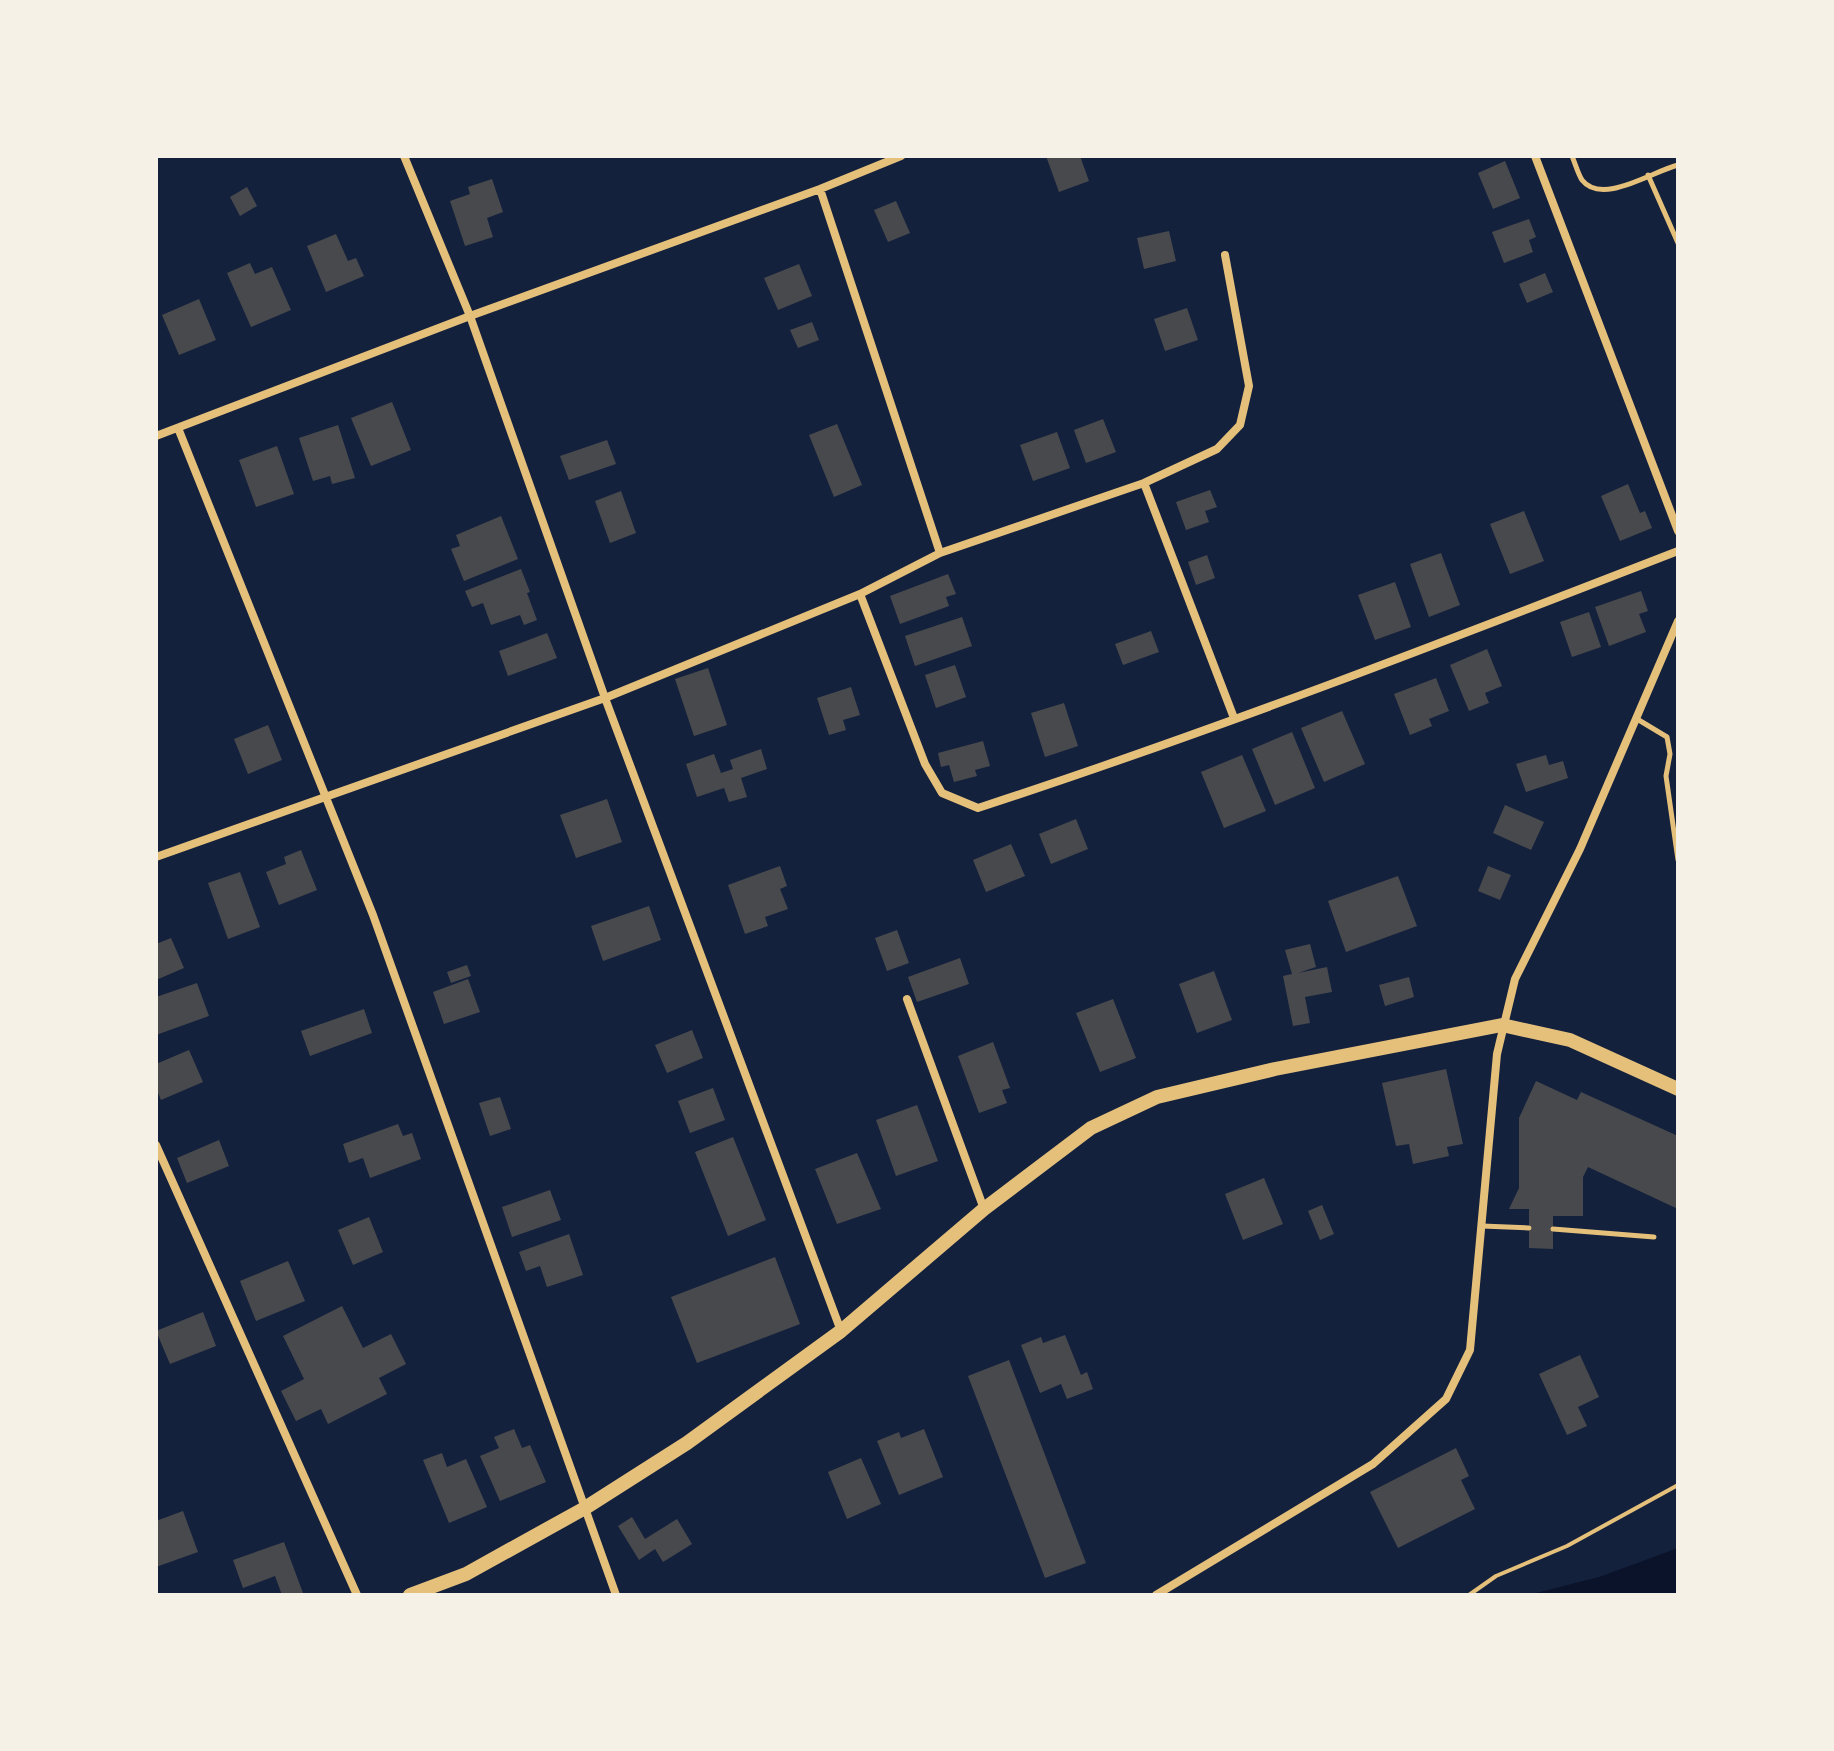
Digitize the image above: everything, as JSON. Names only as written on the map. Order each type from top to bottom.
[{"type":"main road","points":[[410,1595],[466,1574],[585,1508],[687,1443],[841,1331],[984,1209],[1091,1128],[1157,1097],[1275,1069],[1502,1025],[1570,1040],[1678,1089]]},
{"type":"street","points":[[404,156],[470,316],[605,698],[841,1331]]},
{"type":"street","points":[[156,436],[901,156]]},
{"type":"street","points":[[1535,156],[1678,531]]},
{"type":"street","points":[[820,189],[940,553]]},
{"type":"street","points":[[156,857],[605,698],[860,594],[940,553],[1144,483],[1217,449],[1240,425],[1249,386],[1225,255]]},
{"type":"street","points":[[178,428],[373,915],[616,1595]]},
{"type":"street","points":[[1144,483],[1234,718]]},
{"type":"street","points":[[860,594],[925,764],[942,793],[978,808],[1129,758],[1678,551]]},
{"type":"street","points":[[1156,1595],[1373,1464],[1446,1399],[1470,1350],[1497,1054],[1515,979],[1580,849],[1678,621]]},
{"type":"street","points":[[907,999],[984,1209]]},
{"type":"street","points":[[156,1145],[357,1595]]},
{"type":"lane","points":[[1572,156],[1583,181],[1597,190],[1614,189],[1678,165]]},
{"type":"lane","points":[[1648,175],[1678,243]]},
{"type":"lane","points":[[1636,719],[1667,737],[1670,754],[1666,776],[1678,860]]},
{"type":"lane","points":[[1481,1226],[1529,1228]]},
{"type":"lane","points":[[1553,1229],[1654,1237]]},
{"type":"path","points":[[1469,1595],[1496,1576],[1567,1546],[1678,1485]]},
{"type":"water","points":[[1678,1548],[1678,1595],[1528,1595],[1599,1577]]},
{"type":"building","points":[[1046,156],[1080,156],[1089,181],[1059,192]]},
{"type":"building","points":[[1505,161],[1520,198],[1493,209],[1478,173]]},
{"type":"building","points":[[492,179],[503,212],[487,218],[493,237],[465,246],[450,201],[470,194],[468,187]]},
{"type":"building","points":[[247,187],[257,206],[240,216],[230,197]]},
{"type":"building","points":[[896,201],[910,233],[888,242],[874,210]]},
{"type":"building","points":[[1529,219],[1536,237],[1529,240],[1533,252],[1504,263],[1492,232]]},
{"type":"building","points":[[1169,231],[1176,261],[1144,269],[1137,238]]},
{"type":"building","points":[[336,234],[348,261],[356,258],[364,276],[326,292],[307,246]]},
{"type":"building","points":[[250,263],[255,274],[272,267],[291,310],[251,327],[227,273]]},
{"type":"building","points":[[799,264],[812,296],[778,310],[764,278]]},
{"type":"building","points":[[1545,273],[1553,292],[1527,303],[1519,284]]},
{"type":"building","points":[[199,299],[216,340],[179,355],[162,315]]},
{"type":"building","points":[[1187,308],[1198,340],[1165,351],[1154,319]]},
{"type":"building","points":[[812,322],[819,340],[798,348],[790,330]]},
{"type":"building","points":[[392,402],[411,450],[371,466],[351,418]]},
{"type":"building","points":[[1103,419],[1116,452],[1086,463],[1074,430]]},
{"type":"building","points":[[837,424],[862,485],[834,497],[809,435]]},
{"type":"building","points":[[338,425],[355,478],[332,484],[330,476],[313,481],[299,438]]},
{"type":"building","points":[[1057,432],[1070,468],[1033,481],[1020,445]]},
{"type":"building","points":[[607,440],[616,464],[569,480],[560,456]]},
{"type":"building","points":[[277,446],[294,494],[256,507],[239,460]]},
{"type":"building","points":[[1628,484],[1640,513],[1645,511],[1652,528],[1620,541],[1601,496]]},
{"type":"building","points":[[1210,490],[1217,507],[1205,511],[1209,522],[1186,530],[1176,502]]},
{"type":"building","points":[[621,491],[636,533],[610,543],[595,501]]},
{"type":"building","points":[[1524,511],[1544,561],[1510,574],[1490,524]]},
{"type":"building","points":[[501,516],[518,559],[464,581],[451,549],[460,546],[456,535]]},
{"type":"building","points":[[1441,553],[1460,605],[1429,617],[1410,564]]},
{"type":"building","points":[[1207,555],[1215,578],[1196,585],[1188,562]]},
{"type":"building","points":[[521,569],[537,620],[524,625],[520,615],[491,625],[483,603],[472,607],[465,591]]},
{"type":"building","points":[[948,574],[956,594],[946,597],[949,606],[900,624],[890,596]]},
{"type":"building","points":[[1395,582],[1411,627],[1375,640],[1358,595]]},
{"type":"building","points":[[1641,591],[1648,611],[1639,614],[1646,632],[1609,646],[1595,607]]},
{"type":"building","points":[[1589,612],[1601,647],[1572,657],[1560,622]]},
{"type":"building","points":[[962,617],[972,646],[915,666],[905,636]]},
{"type":"building","points":[[1151,631],[1159,652],[1123,665],[1115,644]]},
{"type":"building","points":[[547,633],[557,658],[508,676],[499,651]]},
{"type":"building","points":[[1487,649],[1502,686],[1485,693],[1489,703],[1469,711],[1450,665]]},
{"type":"building","points":[[955,665],[966,697],[936,708],[925,675]]},
{"type":"building","points":[[708,668],[727,725],[694,736],[675,679]]},
{"type":"building","points":[[1436,678],[1449,711],[1429,719],[1432,726],[1410,735],[1394,694]]},
{"type":"building","points":[[851,687],[860,715],[843,720],[846,730],[829,735],[817,698]]},
{"type":"building","points":[[1064,703],[1078,746],[1045,757],[1031,713]]},
{"type":"building","points":[[1342,711],[1365,764],[1324,782],[1301,728]]},
{"type":"building","points":[[268,725],[282,760],[248,774],[234,739]]},
{"type":"building","points":[[1292,732],[1315,788],[1275,805],[1252,749]]},
{"type":"building","points":[[983,741],[990,766],[975,770],[977,776],[954,782],[949,765],[941,767],[938,753]]},
{"type":"building","points":[[761,749],[767,769],[741,778],[747,797],[729,802],[724,788],[697,797],[686,764],[714,754],[721,773],[733,769],[730,760]]},
{"type":"building","points":[[1242,755],[1266,811],[1224,828],[1201,772]]},
{"type":"building","points":[[1546,755],[1549,765],[1563,761],[1568,778],[1526,792],[1516,764]]},
{"type":"building","points":[[607,799],[622,842],[576,858],[560,815]]},
{"type":"building","points":[[1505,805],[1544,822],[1531,850],[1493,833]]},
{"type":"building","points":[[1076,819],[1088,849],[1051,864],[1039,834]]},
{"type":"building","points":[[1011,844],[1025,876],[986,892],[973,860]]},
{"type":"building","points":[[301,850],[317,890],[279,905],[266,872],[286,864],[284,857]]},
{"type":"building","points":[[780,866],[787,886],[780,889],[788,909],[765,917],[768,926],[745,934],[728,885]]},
{"type":"building","points":[[1488,866],[1511,875],[1500,900],[1478,891]]},
{"type":"building","points":[[240,872],[260,927],[228,939],[208,883]]},
{"type":"building","points":[[1398,876],[1417,926],[1346,952],[1328,901]]},
{"type":"building","points":[[649,906],[661,940],[603,961],[591,926]]},
{"type":"building","points":[[897,930],[909,963],[887,971],[875,938]]},
{"type":"building","points":[[171,938],[184,968],[156,980],[156,944]]},
{"type":"building","points":[[1310,944],[1316,967],[1298,973],[1327,967],[1332,992],[1305,997],[1310,1023],[1293,1026],[1283,976],[1292,974],[1285,950]]},
{"type":"building","points":[[960,958],[969,984],[917,1002],[908,977]]},
{"type":"building","points":[[467,965],[471,976],[451,983],[447,972]]},
{"type":"building","points":[[1214,971],[1232,1020],[1197,1033],[1179,984]]},
{"type":"building","points":[[1409,977],[1414,997],[1385,1006],[1379,985]]},
{"type":"building","points":[[468,979],[480,1012],[444,1024],[433,992]]},
{"type":"building","points":[[197,983],[209,1016],[156,1035],[156,997]]},
{"type":"building","points":[[1113,999],[1136,1058],[1100,1072],[1076,1013]]},
{"type":"building","points":[[364,1009],[372,1033],[310,1056],[301,1031]]},
{"type":"building","points":[[692,1030],[703,1058],[667,1073],[655,1045]]},
{"type":"building","points":[[993,1042],[1010,1088],[1002,1090],[1007,1103],[979,1113],[958,1056]]},
{"type":"building","points":[[189,1050],[203,1082],[161,1100],[156,1088],[156,1064]]},
{"type":"building","points":[[1446,1069],[1463,1144],[1447,1147],[1449,1156],[1413,1164],[1409,1144],[1396,1146],[1382,1083]]},
{"type":"building","points":[[1536,1081],[1577,1100],[1581,1092],[1678,1136],[1678,1209],[1588,1167],[1583,1177],[1583,1216],[1553,1216],[1553,1249],[1529,1248],[1529,1209],[1509,1209],[1519,1188],[1519,1118]]},
{"type":"building","points":[[713,1088],[725,1120],[690,1133],[678,1101]]},
{"type":"building","points":[[500,1097],[511,1129],[490,1136],[479,1103]]},
{"type":"building","points":[[917,1105],[938,1161],[896,1176],[876,1120]]},
{"type":"building","points":[[398,1124],[403,1136],[412,1133],[421,1159],[370,1178],[363,1158],[349,1163],[343,1144]]},
{"type":"building","points":[[733,1137],[766,1220],[728,1236],[695,1152]]},
{"type":"building","points":[[219,1140],[229,1166],[187,1183],[177,1158]]},
{"type":"building","points":[[857,1153],[881,1209],[837,1224],[815,1169]]},
{"type":"building","points":[[1264,1178],[1283,1224],[1243,1240],[1225,1194]]},
{"type":"building","points":[[550,1190],[561,1220],[512,1237],[502,1207]]},
{"type":"building","points":[[1322,1205],[1334,1234],[1320,1240],[1308,1211]]},
{"type":"building","points":[[369,1217],[383,1252],[353,1265],[338,1230]]},
{"type":"building","points":[[569,1234],[583,1275],[547,1287],[540,1266],[526,1271],[519,1252]]},
{"type":"building","points":[[775,1257],[800,1324],[697,1363],[671,1297]]},
{"type":"building","points":[[288,1261],[305,1301],[256,1321],[240,1281]]},
{"type":"building","points":[[342,1306],[363,1348],[391,1334],[406,1364],[379,1378],[387,1394],[328,1424],[321,1409],[296,1421],[281,1391],[304,1379],[283,1336]]},
{"type":"building","points":[[203,1312],[216,1346],[170,1364],[156,1331]]},
{"type":"building","points":[[1065,1335],[1081,1375],[1087,1372],[1093,1389],[1067,1399],[1061,1384],[1040,1393],[1021,1345],[1041,1337],[1043,1343]]},
{"type":"building","points":[[1580,1355],[1599,1397],[1578,1407],[1587,1426],[1567,1435],[1539,1374]]},
{"type":"building","points":[[1009,1360],[1086,1563],[1045,1578],[968,1376]]},
{"type":"building","points":[[514,1429],[522,1448],[530,1445],[546,1482],[500,1501],[480,1456],[499,1448],[494,1437]]},
{"type":"building","points":[[924,1429],[943,1477],[899,1495],[877,1441],[899,1432],[901,1438]]},
{"type":"building","points":[[1456,1448],[1469,1476],[1461,1480],[1475,1509],[1398,1548],[1370,1492]]},
{"type":"building","points":[[442,1453],[447,1467],[466,1459],[487,1507],[449,1523],[423,1460]]},
{"type":"building","points":[[861,1458],[881,1504],[847,1519],[828,1472]]},
{"type":"building","points":[[183,1511],[198,1552],[156,1567],[156,1521]]},
{"type":"building","points":[[632,1517],[645,1539],[677,1519],[692,1544],[663,1562],[655,1549],[639,1560],[618,1526]]},
{"type":"building","points":[[284,1542],[303,1593],[282,1595],[275,1576],[243,1588],[233,1560]]}]
